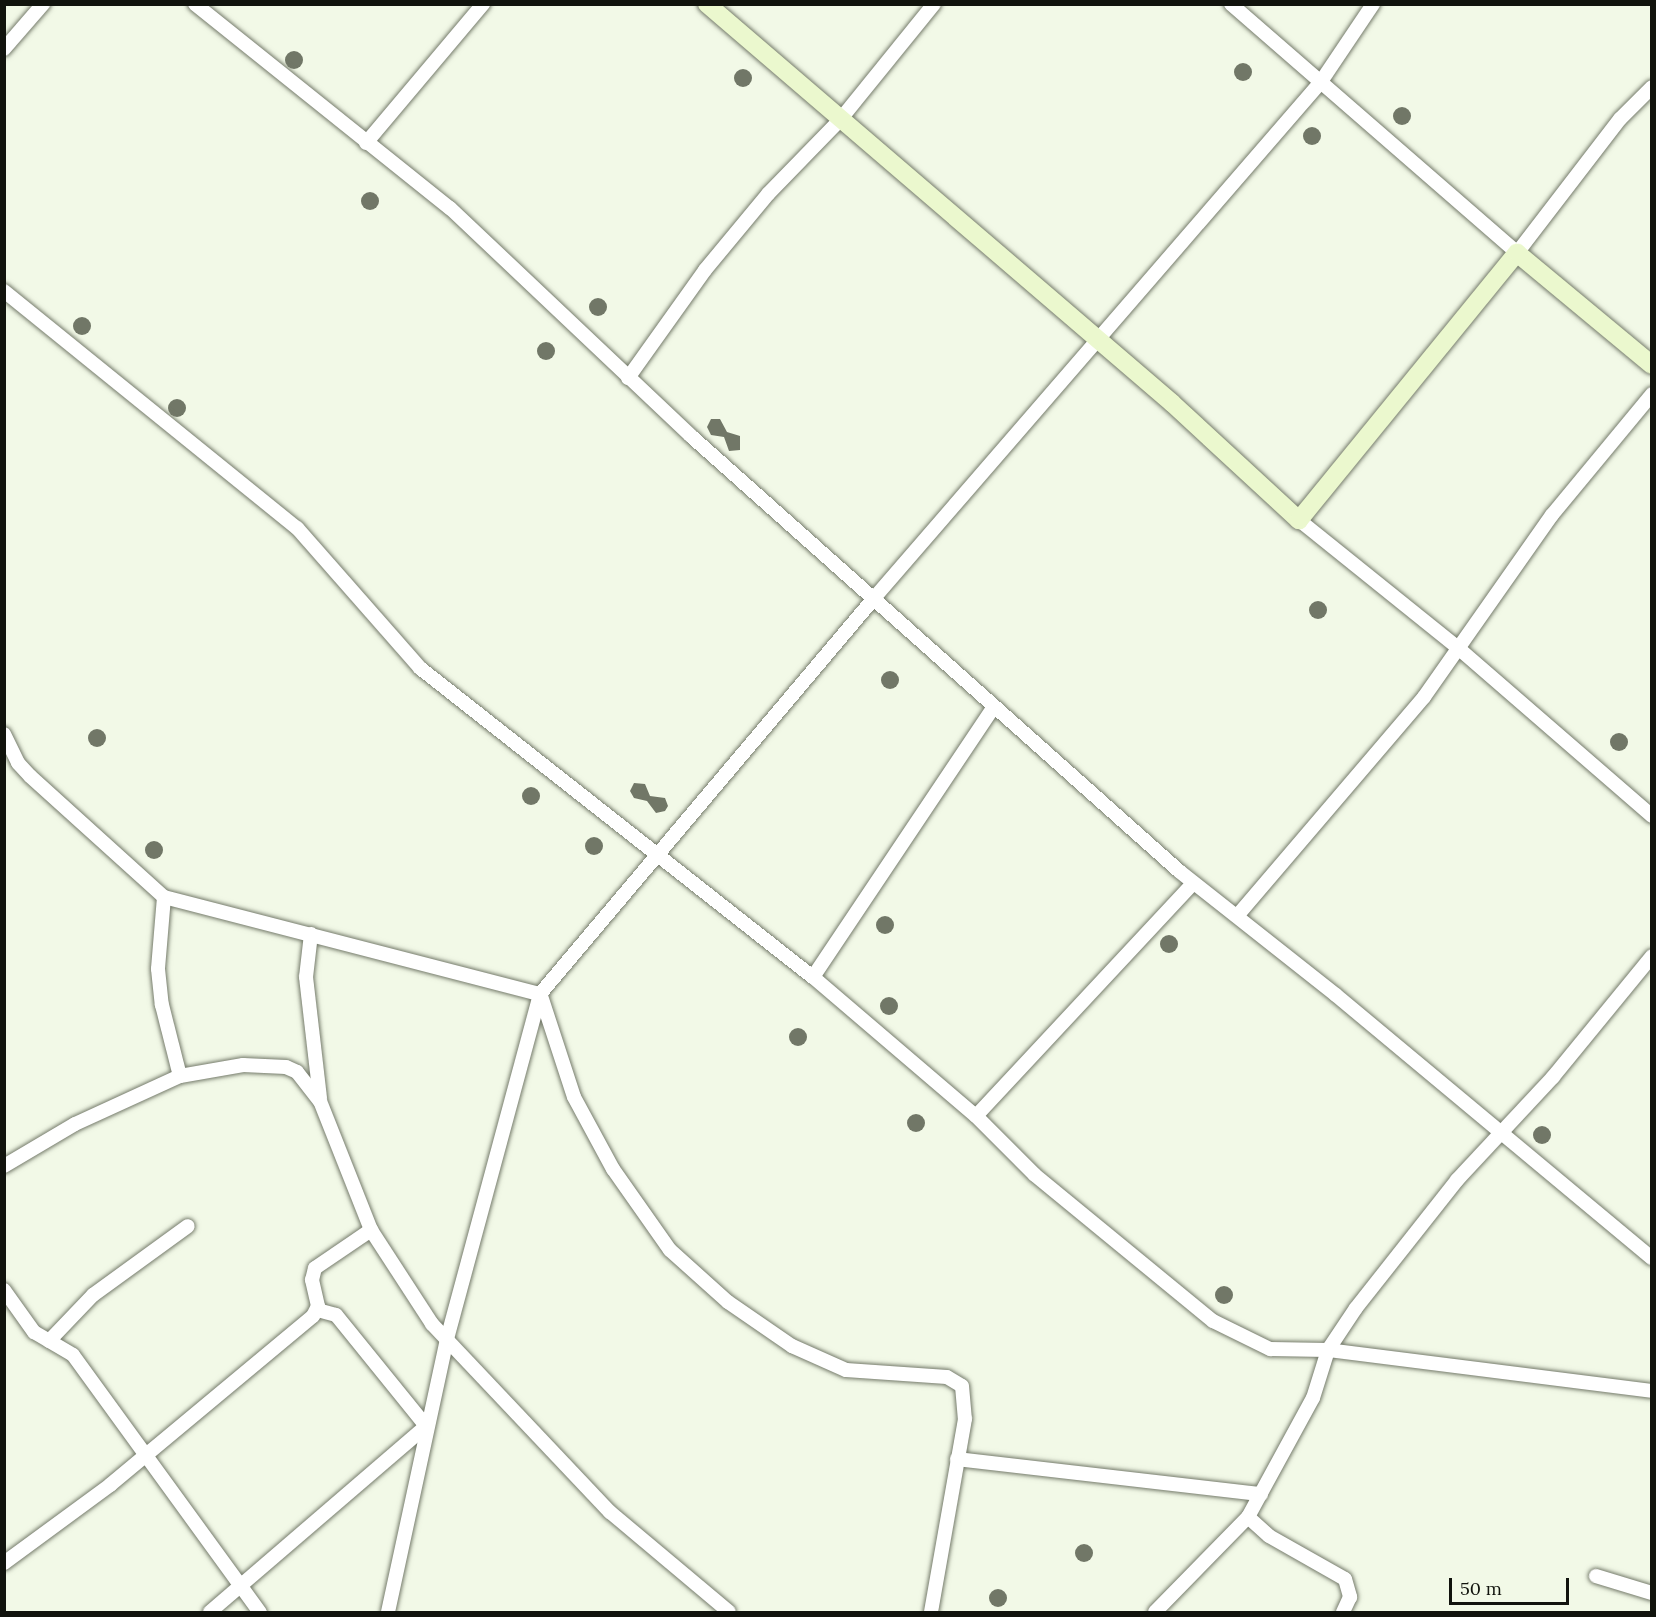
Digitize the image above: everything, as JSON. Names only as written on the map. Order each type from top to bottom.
[{"type":"street","points":[[4,49],[43,4]]},
{"type":"street","points":[[195,4],[450,208],[628,378],[1193,883],[1237,916],[1503,1133],[1652,1258]]},
{"type":"street","points":[[366,143],[483,4]]},
{"type":"street","points":[[707,4],[1096,342],[1212,438],[1299,520],[1457,647],[1652,816]]},
{"type":"street","points":[[628,378],[718,254],[768,194],[840,120],[934,4]]},
{"type":"street","points":[[1231,4],[1517,253],[1652,365]]},
{"type":"street","points":[[388,1612],[426,1426],[447,1339],[540,994],[875,597],[1320,82],[1373,4]]},
{"type":"street","points":[[1299,520],[1517,253],[1620,119],[1652,87]]},
{"type":"street","points":[[4,291],[297,528],[420,668],[813,978],[976,1116],[1035,1176],[1214,1321],[1270,1349],[1328,1350],[1652,1391]]},
{"type":"street","points":[[1237,916],[1380,752],[1449,665],[1457,647],[1552,515],[1652,394]]},
{"type":"street","points":[[813,978],[994,707]]},
{"type":"street","points":[[4,734],[18,763],[30,777],[164,897],[540,994]]},
{"type":"street","points":[[976,1116],[1193,883]]},
{"type":"street","points":[[164,897],[158,969],[162,1005],[180,1076]]},
{"type":"street","points":[[311,934],[306,977],[321,1101],[371,1230],[391,1266],[447,1339],[610,1512],[729,1612]]},
{"type":"street","points":[[1155,1612],[1248,1517],[1313,1398],[1328,1350],[1403,1246],[1503,1133],[1652,956]]},
{"type":"street","points":[[540,994],[573,1097],[613,1169],[670,1250],[728,1302],[792,1346],[846,1370],[957,1380],[966,1404],[931,1612]]},
{"type":"street","points":[[4,1166],[75,1124],[180,1076],[243,1065],[286,1067],[297,1072],[321,1101]]},
{"type":"street","points":[[49,1341],[93,1295],[188,1226]]},
{"type":"street","points":[[317,1310],[312,1280],[315,1268],[371,1230]]},
{"type":"street","points":[[4,1290],[34,1332],[73,1355],[237,1586],[260,1612]]},
{"type":"street","points":[[317,1310],[336,1315],[426,1426]]},
{"type":"street","points":[[4,1563],[144,1457],[317,1310]]},
{"type":"street","points":[[210,1612],[237,1586],[426,1426]]},
{"type":"street","points":[[957,1458],[1261,1494]]},
{"type":"street","points":[[1248,1517],[1269,1536],[1345,1579],[1350,1597],[1343,1612]]},
{"type":"street","points":[[1596,1576],[1652,1593]]},
{"type":"building","points":[[294,51],[302,56],[303,60],[298,68],[294,69],[286,64],[285,60],[290,52]]},
{"type":"building","points":[[1243,63],[1251,68],[1252,72],[1247,80],[1243,81],[1235,76],[1234,72],[1239,64]]},
{"type":"building","points":[[743,69],[749,72],[752,78],[749,84],[743,87],[737,84],[734,78],[737,72]]},
{"type":"building","points":[[1402,107],[1410,112],[1411,116],[1406,124],[1402,125],[1394,120],[1393,116],[1398,108]]},
{"type":"building","points":[[1312,127],[1320,132],[1321,136],[1316,144],[1312,145],[1304,140],[1303,136],[1308,128]]},
{"type":"building","points":[[370,192],[376,195],[379,201],[376,207],[370,210],[364,207],[361,201],[364,195]]},
{"type":"building","points":[[598,298],[606,303],[607,307],[602,315],[598,316],[590,311],[589,307],[594,299]]},
{"type":"building","points":[[82,317],[90,322],[91,326],[86,334],[82,335],[74,330],[73,326],[78,318]]},
{"type":"building","points":[[546,342],[554,347],[555,351],[550,359],[546,360],[538,355],[537,351],[542,343]]},
{"type":"building","points":[[177,399],[185,404],[186,408],[181,416],[177,417],[169,412],[168,408],[173,400]]},
{"type":"building","points":[[711,419],[720,419],[727,432],[740,436],[740,450],[729,451],[724,437],[711,435],[707,427]]},
{"type":"building","points":[[1318,601],[1326,606],[1327,610],[1322,618],[1318,619],[1310,614],[1309,610],[1314,602]]},
{"type":"building","points":[[890,671],[898,676],[899,680],[894,688],[890,689],[882,684],[881,680],[886,672]]},
{"type":"building","points":[[97,729],[105,734],[106,738],[101,746],[97,747],[89,742],[88,738],[93,730]]},
{"type":"building","points":[[1619,733],[1627,738],[1628,742],[1623,750],[1619,751],[1611,746],[1610,742],[1615,734]]},
{"type":"building","points":[[634,783],[645,784],[650,796],[665,798],[668,806],[665,811],[656,813],[647,801],[634,798],[630,791]]},
{"type":"building","points":[[531,787],[539,792],[540,796],[535,804],[531,805],[523,800],[522,796],[527,788]]},
{"type":"building","points":[[594,837],[600,840],[603,846],[600,852],[594,855],[588,852],[585,846],[588,840]]},
{"type":"building","points":[[154,841],[160,844],[163,850],[160,856],[154,859],[148,856],[145,850],[148,844]]},
{"type":"building","points":[[885,916],[891,919],[894,925],[891,931],[885,934],[879,931],[876,925],[879,919]]},
{"type":"building","points":[[1169,935],[1177,940],[1178,944],[1173,952],[1169,953],[1161,948],[1160,944],[1165,936]]},
{"type":"building","points":[[889,997],[895,1000],[898,1006],[895,1012],[889,1015],[883,1012],[880,1006],[883,1000]]},
{"type":"building","points":[[798,1028],[804,1031],[807,1037],[804,1043],[798,1046],[792,1043],[789,1037],[792,1031]]},
{"type":"building","points":[[916,1114],[924,1119],[925,1123],[920,1131],[916,1132],[908,1127],[907,1123],[912,1115]]},
{"type":"building","points":[[1542,1126],[1550,1131],[1551,1135],[1546,1143],[1542,1144],[1534,1139],[1533,1135],[1538,1127]]},
{"type":"building","points":[[1224,1286],[1232,1291],[1233,1295],[1228,1303],[1224,1304],[1216,1299],[1215,1295],[1220,1287]]},
{"type":"building","points":[[1084,1544],[1092,1549],[1093,1553],[1088,1561],[1084,1562],[1076,1557],[1075,1553],[1080,1545]]},
{"type":"building","points":[[998,1589],[1006,1594],[1007,1598],[1002,1606],[998,1607],[990,1602],[989,1598],[994,1590]]}]
